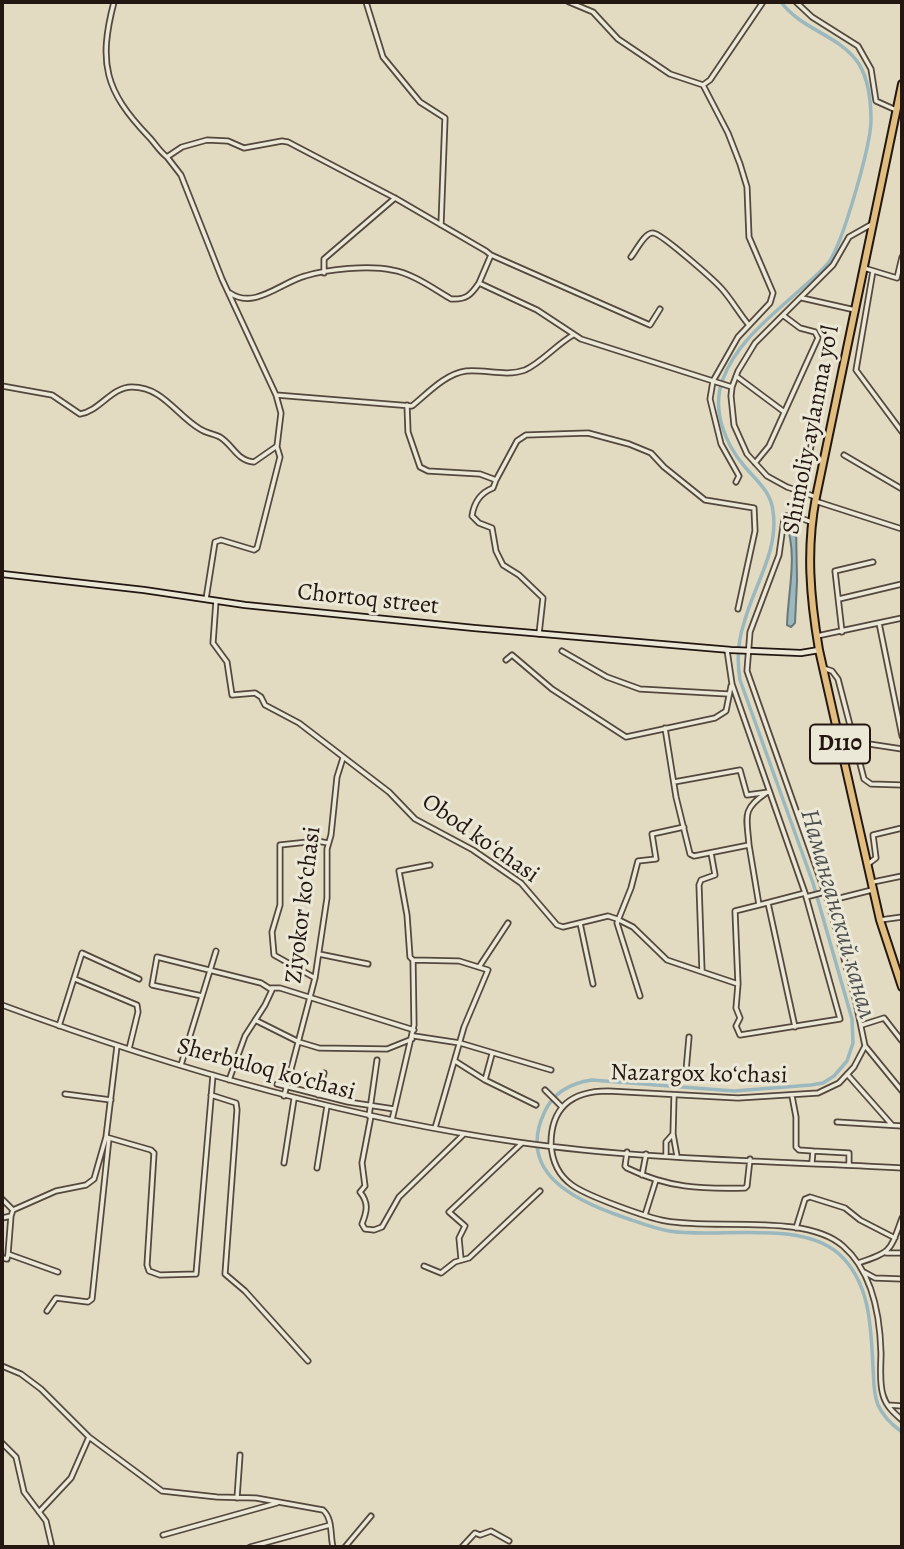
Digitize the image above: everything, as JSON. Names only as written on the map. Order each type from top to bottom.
[{"type":"main road","name":"Shimoliy aylanma yoʻl","points":[[902,84],[811,522],[810,581],[819,649],[866,865],[880,920],[902,986]]},
{"type":"main road","name":"Chortoq street","points":[[2,574],[216,601],[539,634],[729,650],[801,653],[819,649]]},
{"type":"street","points":[[114,2],[108,40],[109,79],[131,120],[181,175],[227,291],[276,395],[281,413],[277,446],[280,457],[257,548],[254,550],[221,540],[215,542],[206,599]]},
{"type":"street","points":[[366,2],[380,51],[387,64],[420,102],[445,118],[441,225]]},
{"type":"street","points":[[569,2],[593,12],[618,39],[670,74],[703,85],[740,164],[747,187],[749,237],[773,293],[770,303],[748,324],[732,347],[714,381],[710,398],[724,453],[738,476],[736,482]]},
{"type":"street","points":[[703,85],[710,80],[763,2]]},
{"type":"street","points":[[796,2],[813,17],[858,46],[871,69],[876,101],[898,110]]},
{"type":"street","points":[[167,157],[182,147],[207,140],[228,141],[244,148],[288,142],[395,198],[491,255],[650,325],[660,309]]},
{"type":"street","points":[[324,273],[324,259],[395,198]]},
{"type":"street","points":[[874,223],[849,237],[833,265],[803,298],[755,343],[745,356],[731,386],[731,396],[734,425],[747,454],[767,475],[816,499],[902,529]]},
{"type":"street","points":[[631,257],[645,238],[654,233],[671,244],[722,289],[748,324]]},
{"type":"street","points":[[227,291],[244,299],[278,290],[300,277],[356,269],[393,270],[451,299],[462,300],[472,293],[479,283],[491,255]]},
{"type":"street","points":[[864,268],[900,278],[902,257]]},
{"type":"street","points":[[873,271],[856,370],[902,432]]},
{"type":"street","points":[[479,283],[537,310],[574,335],[731,386]]},
{"type":"street","points":[[803,298],[855,310]]},
{"type":"street","points":[[755,463],[769,446],[818,338],[815,332],[800,328],[784,316]]},
{"type":"street","points":[[276,395],[412,406],[452,375],[465,372],[511,373],[523,370],[535,364],[557,344],[574,335]]},
{"type":"street","points":[[736,376],[783,411]]},
{"type":"street","points":[[2,386],[52,395],[80,414],[91,410],[126,387],[150,390],[165,399],[200,430],[222,438],[243,460],[254,462],[277,446]]},
{"type":"street","points":[[407,405],[408,432],[421,467],[428,471],[480,474],[496,480]]},
{"type":"street","points":[[801,492],[819,409]]},
{"type":"street","points":[[539,634],[543,598],[519,575],[503,565],[496,551],[492,527],[479,523],[472,516],[477,499],[493,488],[517,441],[526,435],[600,435],[648,450],[705,500],[754,508],[755,531],[738,609]]},
{"type":"street","points":[[844,455],[902,489]]},
{"type":"street","points":[[811,522],[793,515],[784,519],[779,555],[750,632],[748,679],[828,901],[862,1025],[865,1046],[902,1091]]},
{"type":"street","points":[[842,632],[835,572],[873,562]]},
{"type":"street","points":[[839,599],[902,584]]},
{"type":"street","points":[[216,601],[213,643],[226,662],[230,692],[235,696],[251,692],[258,695],[265,705],[299,723],[343,758]]},
{"type":"street","points":[[817,636],[902,618]]},
{"type":"street","points":[[879,623],[902,736]]},
{"type":"street","points":[[729,650],[732,684],[805,895],[840,1018],[738,1034],[736,1027],[740,1018],[736,1008],[738,984],[735,911],[805,895],[825,892]]},
{"type":"street","points":[[562,651],[607,677],[640,689],[728,694]]},
{"type":"street","points":[[506,660],[512,655],[552,689],[622,736],[628,737],[700,722],[723,714],[732,684]]},
{"type":"street","points":[[823,668],[832,671],[838,679],[856,742],[858,759],[867,782],[902,785]]},
{"type":"street","points":[[665,728],[690,854],[695,856],[749,845]]},
{"type":"street","points":[[856,742],[902,749]]},
{"type":"street","name":"Ziyokor koʻchasi","points":[[284,1096],[315,978],[327,898],[328,843],[337,777],[343,758]]},
{"type":"street","name":"Obod koʻchasi","points":[[343,758],[388,792],[415,819],[473,850],[521,883],[557,925],[563,927],[608,916],[617,919]]},
{"type":"street","points":[[674,782],[739,770],[743,772],[747,796],[769,791]]},
{"type":"street","points":[[759,905],[747,817],[751,804],[769,791]]},
{"type":"street","points":[[640,996],[618,931],[617,919],[631,888],[638,860],[656,859],[652,834],[684,827]]},
{"type":"street","points":[[866,865],[876,858],[873,835],[902,828]]},
{"type":"street","points":[[315,978],[274,956],[272,932],[280,905],[280,845],[317,841],[328,843]]},
{"type":"street","points":[[702,971],[699,885],[701,880],[715,875],[712,853]]},
{"type":"street","points":[[392,1120],[414,1030],[412,960],[399,871],[430,865]]},
{"type":"street","points":[[828,901],[902,876]]},
{"type":"street","points":[[768,903],[795,1027]]},
{"type":"street","points":[[880,920],[902,917]]},
{"type":"street","points":[[617,919],[633,927],[667,960],[738,984]]},
{"type":"street","points":[[478,967],[508,923]]},
{"type":"street","points":[[580,923],[593,984]]},
{"type":"street","points":[[181,1065],[215,951]]},
{"type":"street","points":[[59,1026],[82,953],[139,979]]},
{"type":"street","points":[[319,954],[368,964]]},
{"type":"street","points":[[202,996],[152,985],[157,957],[261,983],[271,988],[280,988],[414,1030]]},
{"type":"street","points":[[412,960],[456,960],[488,970],[468,1012],[435,1128]]},
{"type":"street","points":[[75,979],[137,1005],[137,1018],[129,1049]]},
{"type":"street","points":[[229,1080],[245,1036],[271,995],[271,988]]},
{"type":"street","name":"Sherbuloq koʻchasi","points":[[2,1005],[117,1046],[284,1096],[464,1134],[522,1143],[646,1154],[902,1168]]},
{"type":"street","points":[[862,1025],[884,1017],[902,1041]]},
{"type":"street","points":[[255,1020],[299,1042],[319,1048],[387,1049],[413,1037],[460,1043],[551,1070]]},
{"type":"street","points":[[686,1071],[689,1037]]},
{"type":"street","points":[[47,1311],[56,1298],[88,1302],[92,1299],[117,1046]]},
{"type":"street","name":"Nazargox koʻchasi","points":[[560,1106],[592,1091],[738,1098],[818,1093],[830,1089],[848,1074],[865,1046]]},
{"type":"street","points":[[485,1080],[492,1054]]},
{"type":"street","points":[[377,1060],[362,1163],[365,1186],[360,1192],[366,1199],[367,1212],[362,1224],[365,1229],[382,1227],[399,1196],[464,1134]]},
{"type":"street","points":[[455,1061],[485,1080],[536,1105]]},
{"type":"street","points":[[318,1095],[324,1073]]},
{"type":"street","points":[[848,1074],[892,1125]]},
{"type":"street","points":[[108,1138],[154,1153],[147,1265],[149,1271],[160,1275],[194,1275],[197,1272],[214,1075]]},
{"type":"street","points":[[276,1084],[318,1095],[395,1109]]},
{"type":"street","points":[[545,1092],[560,1106],[553,1123],[553,1160],[572,1185],[645,1214],[676,1222],[796,1228],[834,1240],[844,1246],[858,1263],[872,1291],[879,1318],[881,1383],[888,1405],[902,1420]]},
{"type":"street","points":[[65,1094],[111,1100]]},
{"type":"street","points":[[211,1095],[236,1104],[237,1110],[225,1274],[245,1291],[308,1361]]},
{"type":"street","points":[[674,1096],[673,1134],[677,1156]]},
{"type":"street","points":[[792,1096],[796,1117],[796,1147],[799,1150],[849,1153],[849,1164]]},
{"type":"street","points":[[284,1163],[295,1099]]},
{"type":"street","points":[[317,1168],[327,1106]]},
{"type":"street","points":[[837,1122],[902,1126]]},
{"type":"street","points":[[666,1155],[666,1142],[673,1134]]},
{"type":"street","points":[[2,1258],[7,1259],[13,1210],[62,1189],[89,1184],[94,1180],[108,1138]]},
{"type":"street","points":[[461,1259],[459,1238],[466,1226],[449,1212],[522,1143]]},
{"type":"street","points":[[812,1162],[813,1151]]},
{"type":"street","points":[[627,1152],[625,1166],[642,1175],[682,1187],[744,1188],[747,1186],[750,1159]]},
{"type":"street","points":[[642,1175],[646,1154]]},
{"type":"street","points":[[645,1214],[657,1180]]},
{"type":"street","points":[[424,1266],[442,1273],[461,1259],[469,1258],[540,1191]]},
{"type":"street","points":[[796,1228],[805,1199],[810,1197],[845,1208],[860,1220],[895,1238]]},
{"type":"street","points":[[2,1199],[13,1210]]},
{"type":"street","points":[[2,1218],[11,1216]]},
{"type":"street","points":[[886,1253],[902,1218]]},
{"type":"street","points":[[858,1263],[886,1253],[902,1253]]},
{"type":"street","points":[[8,1254],[58,1272]]},
{"type":"street","points":[[862,1271],[875,1278],[902,1279]]},
{"type":"street","points":[[2,1366],[21,1374],[41,1389],[89,1437],[162,1491],[279,1502],[323,1510],[328,1515],[333,1547]]},
{"type":"street","points":[[888,1405],[902,1406]]},
{"type":"street","points":[[39,1511],[71,1478],[89,1437]]},
{"type":"street","points":[[2,1443],[16,1457],[24,1492],[46,1521],[52,1547]]},
{"type":"street","points":[[237,1498],[240,1455]]},
{"type":"street","points":[[163,1535],[279,1502]]},
{"type":"street","points":[[345,1547],[371,1516]]},
{"type":"street","points":[[250,1547],[330,1525]]},
{"type":"street","points":[[461,1547],[475,1533],[480,1535],[491,1531],[509,1541]]},
{"type":"water","points":[[789,518],[796,523],[795,623],[791,627],[787,625],[792,560],[786,523]]},
{"type":"waterway","name":"Наманганский канал","points":[[781,2],[800,20],[842,46],[859,64],[870,98],[870,132],[861,171],[835,251],[816,276],[768,319],[737,353],[723,379],[719,414],[731,448],[766,492],[773,511],[774,526],[769,554],[740,637],[740,680],[813,883],[852,1019],[853,1043],[847,1061],[834,1076],[823,1083],[811,1085],[734,1091],[592,1080],[577,1083],[558,1094],[549,1104],[538,1133],[538,1151],[544,1168],[570,1193],[640,1223],[688,1233],[781,1233],[822,1243],[839,1254],[858,1279],[867,1307],[876,1400],[885,1417],[902,1432]]}]
